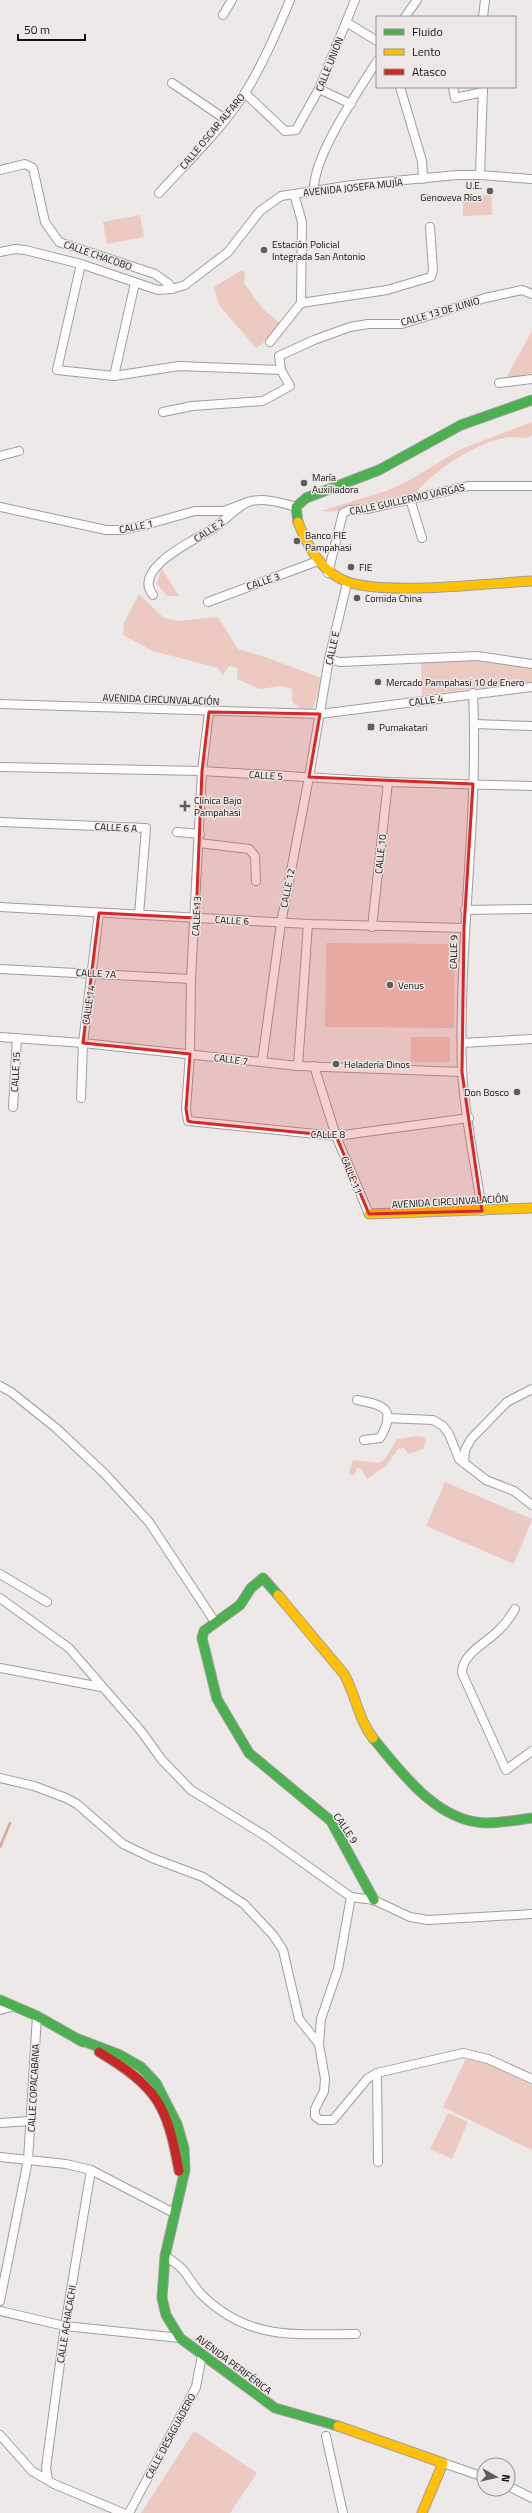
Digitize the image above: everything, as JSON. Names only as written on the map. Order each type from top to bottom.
[{"type":"main road","points":[[532,400],[461,425],[380,470],[306,498],[296,507],[295,516],[318,561],[328,573],[347,583],[370,586],[440,588],[492,582],[532,581]]},
{"type":"main road","name":"AVENIDA CIRCUNVALACIÓN","points":[[369,1214],[532,1208]]},
{"type":"main road","points":[[215,1622],[240,1605],[251,1588],[262,1578],[344,1674],[350,1684],[364,1727],[414,1786],[451,1814],[485,1823],[532,1818]]},
{"type":"main road","name":"CALLE 9","points":[[215,1622],[204,1631],[202,1638],[217,1699],[249,1753],[331,1821],[374,1900]]},
{"type":"main road","name":"AVENIDA PERIFÉRICA","points":[[0,2000],[37,2016],[78,2039],[130,2072],[147,2086],[157,2101],[174,2142],[179,2172],[178,2196],[165,2256],[162,2298],[166,2315],[180,2338],[275,2408],[347,2429],[443,2462]]},
{"type":"main road","points":[[422,2513],[443,2462]]},
{"type":"street","points":[[223,15],[232,0]]},
{"type":"street","name":"CALLE OSCAR ALFARO","points":[[159,192],[225,119],[245,93],[277,33],[290,0]]},
{"type":"street","name":"CALLE UNIÓN","points":[[245,93],[285,131],[293,131],[299,127],[319,89],[355,0]]},
{"type":"street","points":[[407,16],[417,0]]},
{"type":"street","points":[[483,16],[485,0]]},
{"type":"street","points":[[346,22],[376,40]]},
{"type":"street","points":[[314,190],[314,176],[323,156],[351,104],[376,63]]},
{"type":"street","points":[[172,82],[225,119]]},
{"type":"street","points":[[400,88],[422,161],[423,179]]},
{"type":"street","points":[[453,88],[455,98],[483,89],[480,175]]},
{"type":"street","points":[[319,89],[351,104]]},
{"type":"street","name":"CALLE CHACOBO","points":[[0,170],[25,164],[33,168],[45,222],[60,242],[155,274],[169,284],[172,289]]},
{"type":"street","name":"AVENIDA JOSEFA MUJÍA","points":[[0,252],[15,249],[25,250],[81,264],[158,290],[172,289],[191,281],[228,252],[260,211],[282,196],[314,190],[480,175],[532,179]]},
{"type":"street","points":[[270,342],[301,303],[302,222],[294,194]]},
{"type":"street","points":[[301,303],[387,290],[431,277],[433,270],[430,227]]},
{"type":"street","points":[[81,264],[57,370],[114,376],[180,366],[281,370],[290,386],[263,400],[192,406],[163,412]]},
{"type":"street","points":[[114,376],[135,282]]},
{"type":"street","name":"CALLE 13 DE JUNIO","points":[[281,370],[279,356],[314,340],[350,327],[368,324],[402,324],[484,298],[522,290],[532,294]]},
{"type":"street","points":[[499,383],[532,379]]},
{"type":"street","points":[[0,456],[19,451]]},
{"type":"street","name":"CALLE GUILLERMO VARGAS","points":[[328,573],[343,513],[349,510],[367,509],[469,486],[532,486]]},
{"type":"street","points":[[410,499],[422,538]]},
{"type":"street","points":[[248,502],[266,500],[296,507]]},
{"type":"street","name":"CALLE 1","points":[[0,508],[106,530],[121,530],[195,511],[224,511],[248,502]]},
{"type":"street","name":"CALLE 2","points":[[152,595],[149,590],[148,583],[158,564],[177,550],[214,528],[248,502]]},
{"type":"street","name":"CALLE 3","points":[[208,602],[318,561]]},
{"type":"street","name":"CALLE E","points":[[320,714],[329,659],[347,583]]},
{"type":"street","points":[[329,659],[340,662],[477,656],[532,664]]},
{"type":"street","name":"CALLE 4","points":[[320,714],[473,693],[532,687]]},
{"type":"street","name":"CALLE 9","points":[[473,693],[473,784],[464,928],[462,1072],[482,1211]]},
{"type":"street","name":"AVENIDA CIRCUNVALACIÓN","points":[[0,704],[209,712],[320,714]]},
{"type":"street","name":"CALLE 13","points":[[188,1121],[186,1109],[190,1054],[191,978],[196,918],[202,771],[209,712]]},
{"type":"street","name":"CALLE 12","points":[[262,1062],[281,923],[320,714]]},
{"type":"street","points":[[474,724],[532,726]]},
{"type":"street","name":"CALLE 5","points":[[0,767],[202,771],[388,782],[532,786]]},
{"type":"street","name":"CALLE 10","points":[[372,927],[388,782]]},
{"type":"street","name":"CALLE 6 A","points":[[0,822],[146,828],[139,915]]},
{"type":"street","points":[[177,832],[249,849],[255,856],[256,881]]},
{"type":"street","name":"CALLE 6","points":[[0,907],[281,923],[372,927],[464,928]]},
{"type":"street","points":[[465,910],[532,909]]},
{"type":"street","name":"CALLE 14","points":[[81,1098],[83,1042],[99,913]]},
{"type":"street","points":[[298,1066],[308,924]]},
{"type":"street","name":"CALLE 7A","points":[[0,968],[191,978]]},
{"type":"street","name":"CALLE 7","points":[[0,1037],[83,1042],[298,1066],[462,1072]]},
{"type":"street","name":"CALLE 15","points":[[14,1107],[17,1038]]},
{"type":"street","points":[[462,1043],[532,1039]]},
{"type":"street","name":"CALLE 11","points":[[314,1066],[336,1136],[369,1214]]},
{"type":"street","name":"CALLE 8","points":[[188,1121],[336,1136],[468,1118]]},
{"type":"street","points":[[0,1386],[11,1392],[56,1428],[105,1474],[149,1522],[215,1622]]},
{"type":"street","points":[[464,1463],[465,1450],[471,1440],[507,1402],[532,1389]]},
{"type":"street","points":[[357,1400],[383,1406],[387,1418],[380,1438],[364,1440]]},
{"type":"street","points":[[387,1418],[433,1420],[446,1430],[459,1459],[486,1480],[514,1490],[532,1505]]},
{"type":"street","points":[[0,1574],[47,1602]]},
{"type":"street","points":[[0,1598],[68,1648],[141,1731],[162,1760],[191,1790],[267,1837],[351,1897],[374,1900],[410,1917],[428,1920],[532,1914]]},
{"type":"street","points":[[515,1609],[500,1629],[466,1658],[462,1665],[462,1673],[506,1770],[532,1752]]},
{"type":"street","points":[[0,1668],[101,1687]]},
{"type":"street","points":[[0,1778],[34,1786],[66,1798],[77,1804],[123,1844],[152,1858],[203,1877],[244,1904],[283,1950],[299,2019],[319,2044]]},
{"type":"street","points":[[351,1897],[338,1969],[321,2019],[319,2044],[325,2079],[324,2091],[315,2109],[315,2116],[320,2120],[333,2120],[340,2115],[368,2078],[377,2073],[463,2053],[482,2057],[532,2079]]},
{"type":"street","points":[[0,2010],[16,2006]]},
{"type":"street","name":"CALLE COPACABANA","points":[[0,2301],[28,2160],[37,2016]]},
{"type":"street","points":[[377,2073],[378,2162]]},
{"type":"street","points":[[0,2123],[31,2121]]},
{"type":"street","points":[[0,2157],[66,2164],[91,2170],[174,2213]]},
{"type":"street","name":"CALLE ACHACACHI","points":[[48,2479],[46,2468],[65,2326],[91,2170]]},
{"type":"street","points":[[165,2256],[182,2270],[201,2294],[216,2308],[236,2321],[255,2329],[282,2334],[356,2334]]},
{"type":"street","points":[[0,2311],[65,2326],[180,2338]]},
{"type":"street","name":"CALLE DESAGUADERO","points":[[129,2513],[196,2387],[202,2355]]},
{"type":"street","points":[[0,2435],[24,2465],[32,2471],[48,2479],[54,2484],[123,2513]]},
{"type":"street","points":[[326,2436],[343,2513]]},
{"type":"street","name":"AVENIDA PERIFÉRICA","points":[[443,2462],[476,2474]]},
{"type":"street","points":[[516,2490],[532,2498]]},
{"type":"highlighted area","points":[[209,712],[320,714],[309,777],[473,784],[464,928],[462,1072],[482,1211],[369,1214],[336,1136],[188,1121],[186,1109],[190,1054],[83,1043],[99,913],[196,918],[202,771]]},
{"type":"shaded area","points":[[491,195],[492,215],[463,216],[463,196]]},
{"type":"shaded area","points":[[140,215],[144,237],[107,244],[103,222]]},
{"type":"shaded area","points":[[242,270],[245,274],[244,283],[262,308],[281,324],[270,338],[256,348],[219,305],[214,287]]},
{"type":"shaded area","points":[[532,331],[532,373],[508,378],[507,376]]},
{"type":"shaded area","points":[[532,422],[532,435],[528,438],[507,437],[493,441],[468,452],[444,467],[416,493],[356,508],[321,511],[386,491],[410,480],[461,449]]},
{"type":"shaded area","points":[[161,569],[179,596],[167,596],[157,584]]},
{"type":"shaded area","points":[[139,594],[164,618],[178,621],[218,617],[238,649],[265,657],[324,679],[312,710],[302,709],[292,702],[292,689],[281,686],[260,689],[237,679],[237,668],[229,666],[223,675],[218,668],[153,651],[123,635],[124,623]]},
{"type":"shaded area","points":[[482,659],[532,666],[532,682],[422,695],[421,662]]},
{"type":"shaded area","name":"Venus","points":[[326,943],[455,944],[454,1028],[325,1027]]},
{"type":"shaded area","points":[[411,1037],[450,1037],[450,1062],[411,1062]]},
{"type":"shaded area","points":[[418,1436],[424,1437],[426,1440],[423,1449],[408,1454],[404,1448],[398,1449],[387,1465],[367,1479],[360,1468],[357,1468],[354,1476],[349,1473],[353,1460],[379,1463],[385,1459],[397,1439]]},
{"type":"shaded area","points":[[445,1482],[532,1519],[514,1564],[426,1526]]},
{"type":"shaded area","points":[[468,2054],[532,2085],[532,2150],[443,2107]]},
{"type":"shaded area","points":[[448,2113],[468,2122],[452,2159],[430,2149]]},
{"type":"shaded area","points":[[194,2431],[257,2473],[230,2513],[141,2513]]},
{"type":"waterway","points":[[0,1847],[10,1823]]},
{"type":"traffic: fast","points":[[298,522],[296,507],[306,498],[379,470],[461,425],[532,400]]},
{"type":"traffic: fast","points":[[278,1595],[263,1578],[251,1588],[240,1605],[204,1631],[202,1638],[217,1699],[249,1753],[331,1821],[374,1900]]},
{"type":"traffic: fast","points":[[373,1738],[408,1780],[436,1805],[452,1814],[468,1820],[486,1823],[532,1818]]},
{"type":"traffic: fast","points":[[0,2000],[37,2016],[83,2042]]},
{"type":"traffic: fast","points":[[78,2039],[120,2055],[141,2067],[156,2083],[177,2124],[184,2148],[185,2170],[165,2256],[162,2298],[166,2315],[180,2338],[275,2408],[338,2426]]},
{"type":"traffic: slow","points":[[298,522],[309,546],[325,568],[339,578],[355,584],[377,587],[432,588],[532,581]]},
{"type":"traffic: slow","points":[[369,1214],[532,1208]]},
{"type":"traffic: slow","points":[[278,1595],[344,1674],[360,1715],[373,1738]]},
{"type":"traffic: slow","points":[[338,2426],[443,2463],[422,2513]]},
{"type":"traffic: jam","points":[[99,2052],[119,2064],[134,2076],[147,2087],[156,2100],[164,2113],[170,2129],[179,2171]]},
{"type":"place","name":"U.E. Genoveva Ríos","points":[[490,191]]},
{"type":"place","name":"Estación Policial Integrada San Antonio","points":[[264,250]]},
{"type":"place","name":"María Auxiliadora","points":[[304,483]]},
{"type":"place","name":"Banco FIE Pampahasi","points":[[297,541]]},
{"type":"place","name":"FIE","points":[[351,567]]},
{"type":"place","name":"Comida China","points":[[357,598]]},
{"type":"place","name":"Mercado Pampahasi 10 de Enero","points":[[378,682]]},
{"type":"place","name":"Pumakatari","points":[[371,727]]},
{"type":"place","name":"Clínica Bajo Pampahasi","points":[[185,806]]},
{"type":"place","name":"Venus","points":[[390,985]]},
{"type":"place","name":"Heladería Dinos","points":[[336,1064]]},
{"type":"place","name":"Don Bosco","points":[[517,1092]]}]
